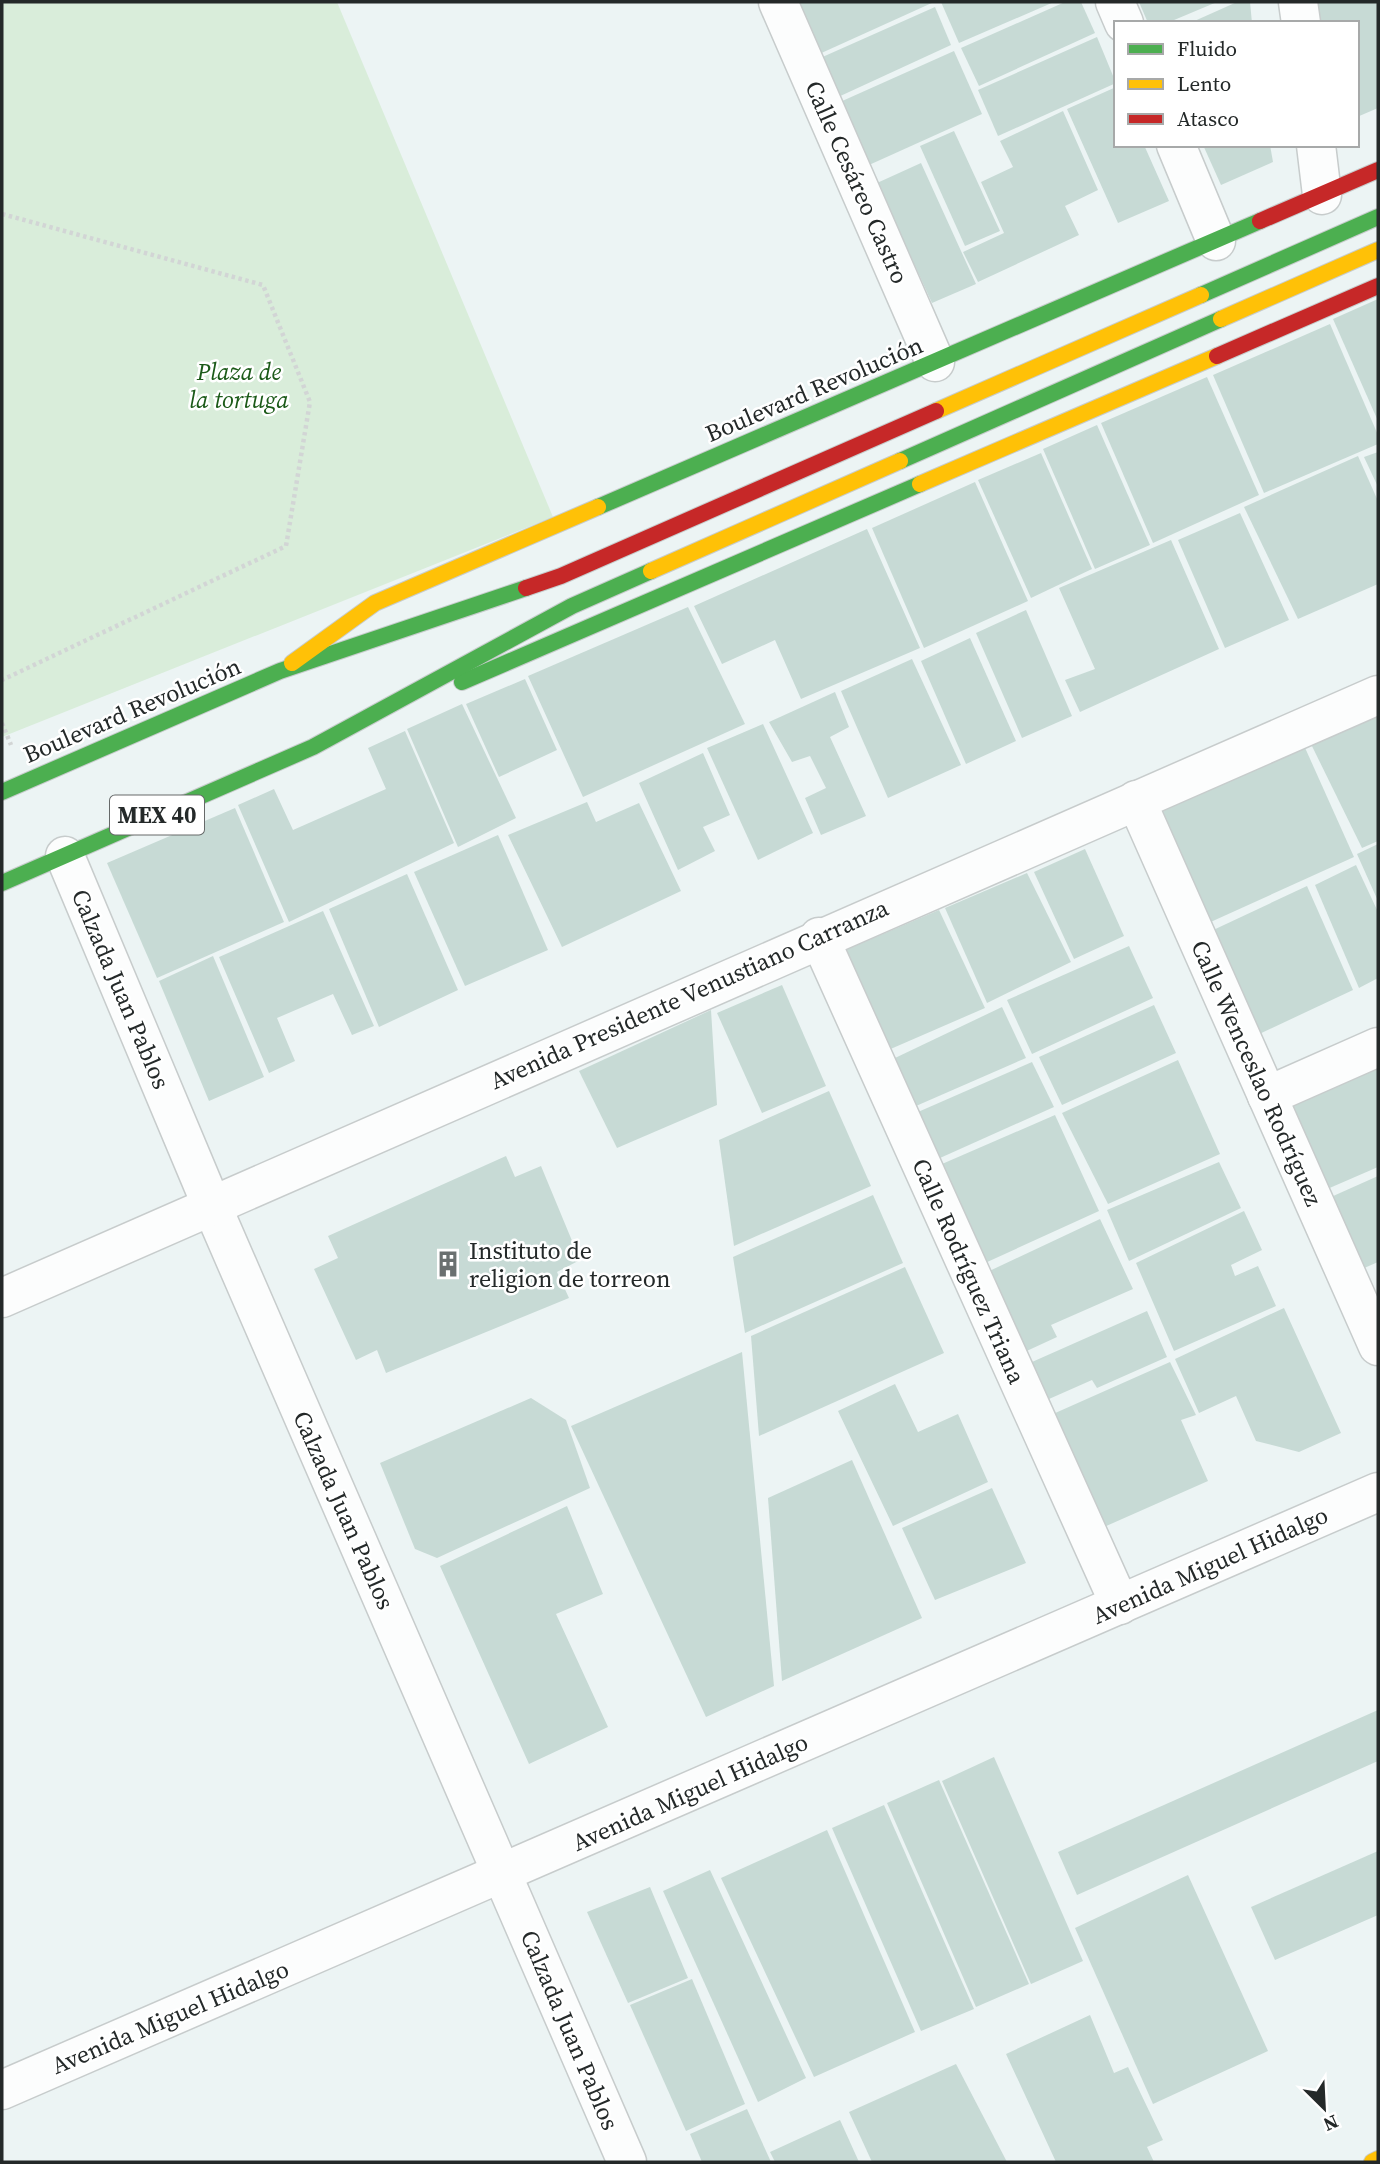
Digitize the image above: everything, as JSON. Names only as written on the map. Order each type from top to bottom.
[{"type":"main road","name":"Boulevard Revolución","points":[[280,671],[375,603],[1378,170]]},
{"type":"main road","name":"Boulevard Revolución","points":[[2,792],[280,671],[561,576],[1378,217]]},
{"type":"main road","points":[[313,747],[572,606],[1378,250]]},
{"type":"main road","name":"MEX 40","points":[[2,883],[1378,286]]},
{"type":"main road","points":[[1372,2162],[1378,2160]]},
{"type":"street","name":"Calle Cesáreo Castro","points":[[778,2],[936,362]]},
{"type":"street","points":[[1115,2],[1123,21]]},
{"type":"street","points":[[1298,2],[1301,21]]},
{"type":"street","points":[[1177,147],[1216,241]]},
{"type":"street","points":[[1316,147],[1322,195]]},
{"type":"street","name":"Avenida Presidente Venustiano Carranza","points":[[2,1298],[820,937],[1378,695]]},
{"type":"street","name":"Calle Wenceslao Rodríguez","points":[[1136,800],[1378,1346]]},
{"type":"street","name":"Calzada Juan Pablos","points":[[65,856],[211,1204],[627,2162]]},
{"type":"street","name":"Calle Rodríguez Triana","points":[[820,937],[1120,1605]]},
{"type":"street","points":[[1267,1096],[1378,1046]]},
{"type":"street","name":"Avenida Miguel Hidalgo","points":[[2,2090],[1378,1492]]},
{"type":"path","points":[[2,214],[263,285],[310,402],[286,546],[2,680]]},
{"type":"green space","name":"Plaza de la tortuga","points":[[2,2],[337,2],[553,517],[2,737]]},
{"type":"building","points":[[794,2],[934,2],[817,55]]},
{"type":"building","points":[[941,2],[1054,2],[959,43]]},
{"type":"building","points":[[1065,2],[1081,2],[1095,33],[979,86],[961,48]]},
{"type":"building","points":[[1139,2],[1217,2],[1172,21],[1147,21]]},
{"type":"building","points":[[1237,2],[1250,2],[1252,21],[1194,21]]},
{"type":"building","points":[[1304,2],[1378,2],[1378,108],[1359,116],[1359,21],[1306,21]]},
{"type":"building","points":[[935,7],[951,45],[836,98],[818,59]]},
{"type":"building","points":[[1097,37],[1114,78],[1114,84],[998,136],[978,90]]},
{"type":"building","points":[[954,51],[982,114],[869,165],[840,102]]},
{"type":"building","points":[[1114,88],[1114,147],[1145,147],[1169,201],[1118,223],[1067,109]]},
{"type":"building","points":[[1063,111],[1098,190],[1065,206],[1079,235],[978,282],[963,252],[1004,233],[981,182],[1013,167],[1000,141]]},
{"type":"building","points":[[954,131],[1000,231],[965,246],[920,146]]},
{"type":"building","points":[[1204,147],[1270,147],[1273,162],[1221,185]]},
{"type":"building","points":[[921,163],[976,284],[932,303],[877,183]]},
{"type":"building","points":[[1378,299],[1378,421],[1333,319]]},
{"type":"building","points":[[1330,324],[1378,435],[1378,444],[1264,493],[1213,375]]},
{"type":"building","points":[[1207,377],[1259,495],[1153,543],[1101,423]]},
{"type":"building","points":[[1097,425],[1150,545],[1095,569],[1043,449]]},
{"type":"building","points":[[1378,452],[1378,487],[1364,457]]},
{"type":"building","points":[[1041,453],[1092,569],[1031,598],[978,480]]},
{"type":"building","points":[[1358,456],[1378,501],[1378,584],[1298,619],[1244,507]]},
{"type":"building","points":[[975,482],[1028,601],[924,648],[872,528]]},
{"type":"building","points":[[1240,513],[1289,620],[1225,648],[1178,540]]},
{"type":"building","points":[[867,529],[920,648],[801,699],[775,640],[722,664],[694,606]]},
{"type":"building","points":[[1171,540],[1219,649],[1080,712],[1065,680],[1095,669],[1059,588]]},
{"type":"building","points":[[688,607],[745,724],[583,797],[528,676]]},
{"type":"building","points":[[1026,610],[1072,716],[1022,738],[976,633]]},
{"type":"building","points":[[970,638],[1016,741],[966,764],[921,661]]},
{"type":"building","points":[[912,659],[961,765],[888,798],[841,691]]},
{"type":"building","points":[[525,679],[557,750],[499,777],[466,704]]},
{"type":"building","points":[[835,692],[849,727],[830,737],[866,816],[821,835],[805,798],[826,788],[810,756],[792,762],[769,722]]},
{"type":"building","points":[[462,704],[516,818],[458,847],[407,729]]},
{"type":"building","points":[[1378,712],[1378,841],[1362,848],[1310,742]]},
{"type":"building","points":[[763,724],[813,833],[758,860],[707,748]]},
{"type":"building","points":[[405,731],[454,843],[289,922],[238,805],[274,789],[293,830],[386,789],[368,748]]},
{"type":"building","points":[[1302,741],[1354,857],[1204,925],[1155,811]]},
{"type":"building","points":[[703,753],[730,815],[703,827],[715,851],[678,870],[639,783]]},
{"type":"building","points":[[587,802],[596,822],[639,803],[681,891],[562,947],[508,835]]},
{"type":"building","points":[[235,808],[284,922],[157,978],[107,863]]},
{"type":"building","points":[[498,835],[548,950],[465,986],[414,872]]},
{"type":"building","points":[[1378,844],[1378,901],[1357,854]]},
{"type":"building","points":[[1085,849],[1124,936],[1074,959],[1034,872]]},
{"type":"building","points":[[1356,865],[1378,912],[1378,978],[1359,988],[1315,885]]},
{"type":"building","points":[[1027,873],[1071,962],[987,1003],[945,908]]},
{"type":"building","points":[[407,874],[458,990],[379,1027],[329,909]]},
{"type":"building","points":[[1307,886],[1353,990],[1255,1036],[1209,932]]},
{"type":"building","points":[[939,910],[985,1008],[886,1051],[843,951]]},
{"type":"building","points":[[323,911],[374,1026],[352,1035],[333,994],[277,1018],[295,1061],[269,1073],[219,957]]},
{"type":"building","points":[[1129,946],[1153,998],[1032,1054],[1007,1000]]},
{"type":"building","points":[[213,956],[264,1077],[209,1101],[159,981]]},
{"type":"building","points":[[782,985],[826,1086],[762,1113],[717,1013]]},
{"type":"building","points":[[1154,1005],[1176,1053],[1062,1105],[1039,1057]]},
{"type":"building","points":[[1002,1007],[1026,1058],[916,1106],[895,1058]]},
{"type":"building","points":[[711,1010],[717,1105],[617,1148],[579,1071]]},
{"type":"building","points":[[1378,1053],[1378,1167],[1325,1190],[1282,1095]]},
{"type":"building","points":[[1178,1060],[1220,1154],[1108,1204],[1062,1113]]},
{"type":"building","points":[[1032,1062],[1054,1107],[940,1158],[918,1112]]},
{"type":"building","points":[[829,1091],[871,1186],[734,1246],[719,1140]]},
{"type":"building","points":[[1055,1115],[1099,1211],[985,1263],[942,1164]]},
{"type":"building","name":"Instituto de religion de torreon","points":[[506,1156],[515,1177],[541,1166],[580,1260],[557,1272],[569,1298],[386,1373],[377,1350],[356,1360],[314,1269],[338,1258],[328,1236]]},
{"type":"building","points":[[1219,1162],[1241,1208],[1129,1261],[1107,1210]]},
{"type":"building","points":[[1378,1176],[1378,1262],[1362,1269],[1331,1197]]},
{"type":"building","points":[[873,1195],[903,1263],[745,1333],[733,1257]]},
{"type":"building","points":[[1244,1211],[1262,1250],[1231,1265],[1235,1276],[1258,1266],[1276,1306],[1174,1351],[1136,1263]]},
{"type":"building","points":[[1100,1219],[1133,1289],[1051,1325],[1057,1337],[1018,1355],[983,1274]]},
{"type":"building","points":[[905,1267],[944,1353],[759,1436],[751,1336]]},
{"type":"building","points":[[1284,1308],[1341,1433],[1299,1452],[1256,1441],[1236,1396],[1199,1413],[1175,1359]]},
{"type":"building","points":[[1147,1311],[1167,1357],[1097,1388],[1092,1380],[1049,1399],[1032,1362]]},
{"type":"building","points":[[742,1352],[774,1686],[706,1717],[571,1426]]},
{"type":"building","points":[[1170,1362],[1196,1415],[1181,1420],[1208,1481],[1104,1527],[1053,1414]]},
{"type":"building","points":[[895,1384],[918,1432],[958,1414],[988,1482],[893,1526],[838,1411]]},
{"type":"building","points":[[531,1398],[566,1420],[590,1488],[437,1558],[415,1549],[380,1463]]},
{"type":"building","points":[[852,1460],[922,1618],[782,1681],[768,1498]]},
{"type":"building","points":[[992,1488],[1026,1563],[935,1600],[902,1528]]},
{"type":"building","points":[[567,1506],[603,1594],[556,1614],[608,1727],[529,1764],[440,1566]]},
{"type":"building","points":[[1378,1710],[1378,1761],[1077,1895],[1058,1852]]},
{"type":"building","points":[[994,1757],[1083,1961],[1031,1984],[942,1781]]},
{"type":"building","points":[[939,1780],[1029,1984],[976,2007],[887,1803]]},
{"type":"building","points":[[884,1805],[974,2009],[921,2031],[832,1828]]},
{"type":"building","points":[[827,1830],[915,2032],[814,2077],[721,1878]]},
{"type":"building","points":[[1378,1851],[1378,1915],[1275,1960],[1251,1907]]},
{"type":"building","points":[[710,1870],[806,2078],[758,2102],[663,1891]]},
{"type":"building","points":[[1188,1875],[1268,2051],[1153,2104],[1075,1928]]},
{"type":"building","points":[[650,1887],[688,1978],[628,2003],[587,1912]]},
{"type":"building","points":[[692,1979],[745,2104],[686,2131],[630,2005]]},
{"type":"building","points":[[1090,2015],[1114,2073],[1128,2067],[1163,2140],[1147,2147],[1154,2162],[1056,2162],[1006,2054]]},
{"type":"building","points":[[956,2064],[1007,2162],[872,2162],[849,2112]]},
{"type":"building","points":[[747,2109],[771,2162],[702,2162],[690,2134]]},
{"type":"building","points":[[840,2120],[859,2162],[775,2162],[770,2152]]},
{"type":"traffic: fast","points":[[1201,295],[1378,217]]},
{"type":"traffic: fast","points":[[598,507],[1260,221]]},
{"type":"traffic: fast","points":[[900,461],[1221,319]]},
{"type":"traffic: fast","points":[[462,682],[920,484]]},
{"type":"traffic: fast","points":[[2,883],[313,747],[572,606],[651,571]]},
{"type":"traffic: fast","points":[[2,792],[280,671],[526,588]]},
{"type":"traffic: slow","points":[[1221,319],[1378,250]]},
{"type":"traffic: slow","points":[[936,411],[1201,295]]},
{"type":"traffic: slow","points":[[920,484],[1217,356]]},
{"type":"traffic: slow","points":[[651,571],[900,461]]},
{"type":"traffic: slow","points":[[292,663],[375,603],[598,507]]},
{"type":"traffic: slow","points":[[1372,2162],[1378,2159]]},
{"type":"traffic: jam","points":[[1260,221],[1378,170]]},
{"type":"traffic: jam","points":[[1217,356],[1378,286]]},
{"type":"traffic: jam","points":[[526,588],[561,576],[936,411]]},
{"type":"place","name":"Instituto de religion de torreon","points":[[448,1264]]}]
